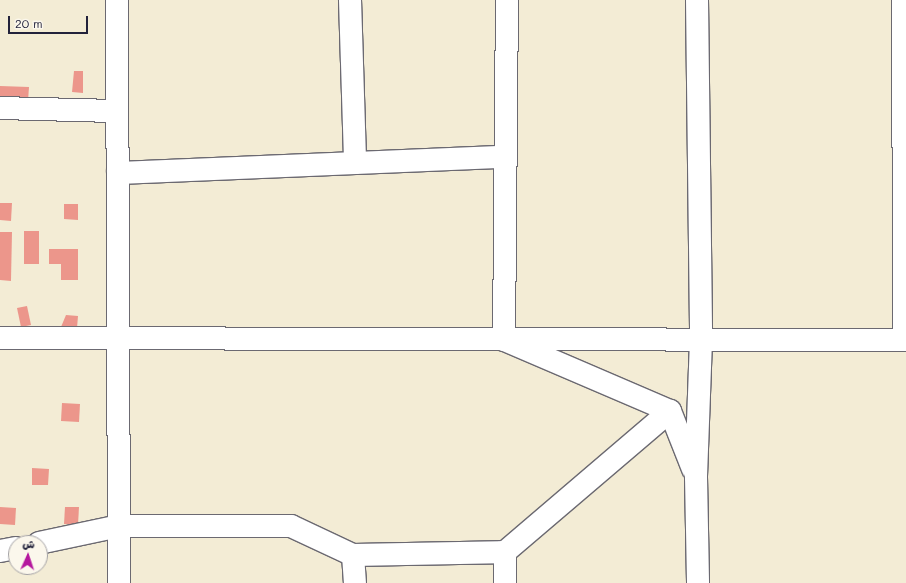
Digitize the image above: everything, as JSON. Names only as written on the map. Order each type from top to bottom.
[{"type":"street","points":[[117,0],[119,583]]},
{"type":"street","points":[[350,0],[355,163]]},
{"type":"street","points":[[504,340],[507,0]]},
{"type":"street","points":[[697,0],[701,340],[696,477],[698,583]]},
{"type":"street","points":[[0,338],[118,340],[905,340],[903,0]]},
{"type":"street","points":[[0,108],[117,111]]},
{"type":"street","points":[[118,173],[505,157]]},
{"type":"street","points":[[504,340],[670,411],[696,477]]},
{"type":"street","points":[[48,541],[119,526],[291,526],[353,555],[505,552],[670,411]]},
{"type":"street","points":[[505,552],[505,583]]},
{"type":"street","points":[[353,555],[355,583]]},
{"type":"building","points":[[74,71],[83,71],[83,93],[72,92]]},
{"type":"building","points":[[0,86],[29,87],[28,101],[0,100]]},
{"type":"building","points":[[0,203],[12,203],[11,221],[0,220]]},
{"type":"building","points":[[64,204],[78,204],[78,220],[64,219]]},
{"type":"building","points":[[24,231],[39,231],[39,264],[24,264]]},
{"type":"building","points":[[0,232],[12,232],[11,281],[0,280]]},
{"type":"building","points":[[49,249],[78,249],[78,280],[61,280],[61,264],[49,264]]},
{"type":"building","points":[[27,306],[31,325],[21,327],[17,308]]},
{"type":"building","points":[[66,315],[78,316],[77,328],[61,327]]},
{"type":"building","points":[[62,403],[80,404],[79,422],[61,421]]},
{"type":"building","points":[[32,468],[49,469],[48,485],[32,485]]},
{"type":"building","points":[[0,507],[16,508],[15,525],[0,524]]},
{"type":"building","points":[[65,507],[79,507],[78,525],[64,524]]}]
